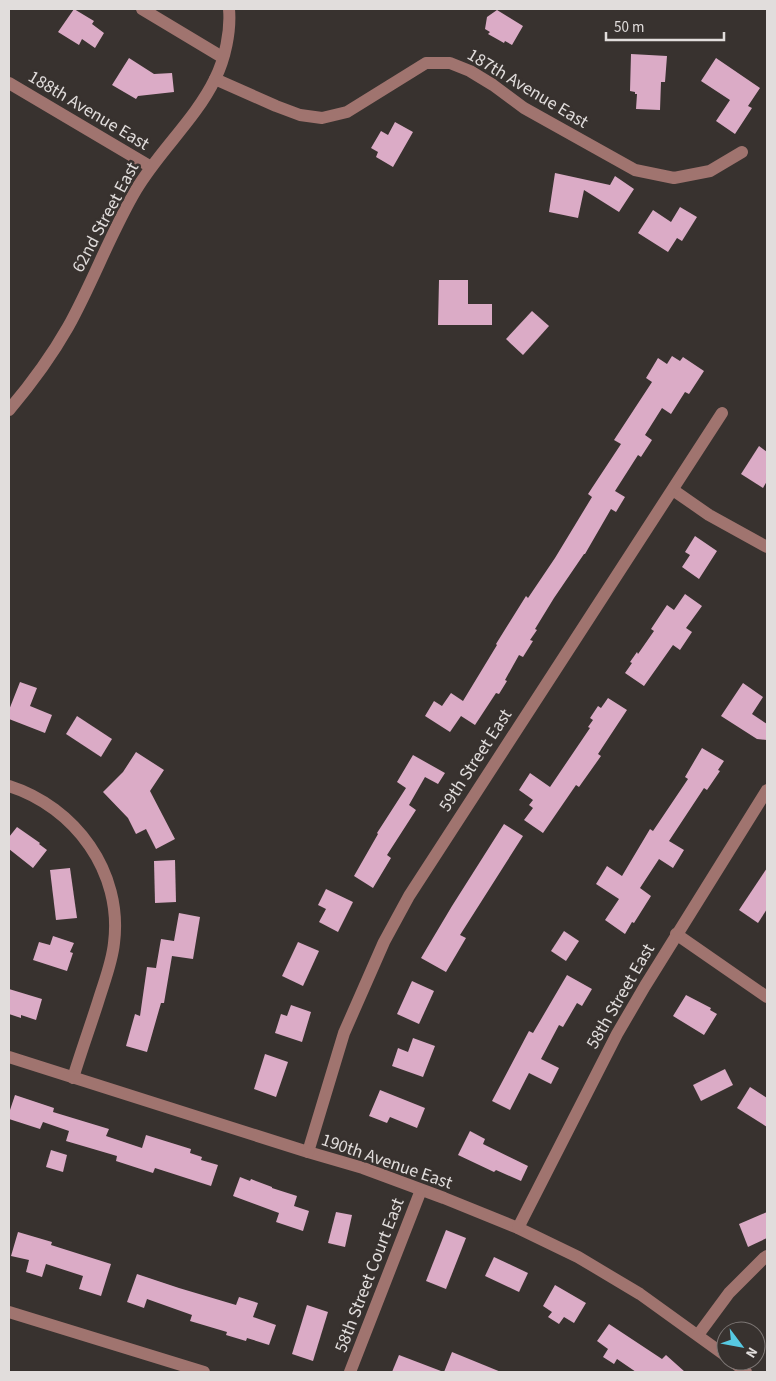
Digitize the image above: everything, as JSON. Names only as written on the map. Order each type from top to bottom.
[{"type":"street","points":[[142,9],[222,57]]},
{"type":"street","name":"62nd Street East","points":[[9,410],[33,382],[68,326],[120,218],[150,167],[190,119],[215,78],[229,27],[229,9]]},
{"type":"street","name":"187th Avenue East","points":[[215,78],[300,115],[322,118],[347,112],[426,63],[450,63],[470,71],[524,108],[635,170],[674,178],[710,171],[742,152]]},
{"type":"street","name":"188th Avenue East","points":[[9,83],[150,167]]},
{"type":"street","name":"59th Street East","points":[[308,1152],[344,1032],[380,950],[409,896],[722,413]]},
{"type":"street","points":[[673,490],[709,515],[767,547]]},
{"type":"street","points":[[9,786],[38,798],[59,812],[78,829],[99,860],[108,883],[114,907],[114,945],[73,1078]]},
{"type":"street","name":"58th Street East","points":[[518,1228],[617,1034],[676,934],[767,790]]},
{"type":"street","points":[[676,934],[767,997]]},
{"type":"street","name":"190th Avenue East","points":[[9,1057],[362,1168],[518,1228],[578,1257],[640,1294],[716,1348]]},
{"type":"street","name":"58th Street Court East","points":[[350,1372],[421,1190]]},
{"type":"street","points":[[698,1335],[729,1294],[767,1256]]},
{"type":"street","points":[[9,1312],[204,1372]]},
{"type":"building","points":[[74,9],[94,21],[92,24],[104,33],[95,48],[82,39],[79,45],[58,32]]},
{"type":"building","points":[[497,10],[523,26],[512,45],[505,41],[504,43],[488,34],[490,32],[485,29],[487,17]]},
{"type":"building","points":[[631,54],[667,56],[665,82],[661,82],[660,110],[636,109],[637,94],[630,91]]},
{"type":"building","points":[[129,58],[154,74],[172,73],[174,92],[138,96],[136,99],[112,85]]},
{"type":"building","points":[[716,58],[760,88],[748,106],[752,108],[735,134],[716,121],[730,100],[701,81]]},
{"type":"building","points":[[395,122],[413,132],[393,167],[376,157],[378,152],[371,148],[381,131],[388,135]]},
{"type":"building","points":[[555,173],[610,185],[615,176],[634,189],[619,212],[584,190],[578,218],[549,212]]},
{"type":"building","points":[[680,207],[697,217],[682,241],[677,238],[668,252],[638,233],[653,210],[671,222]]},
{"type":"building","points":[[439,280],[468,280],[468,304],[492,304],[492,325],[438,325]]},
{"type":"building","points":[[532,311],[549,326],[523,355],[506,339]]},
{"type":"building","points":[[672,356],[680,361],[683,357],[704,371],[689,394],[685,392],[671,414],[662,408],[645,435],[652,440],[641,457],[638,455],[615,491],[625,497],[616,512],[611,509],[585,554],[554,598],[535,629],[537,630],[530,640],[533,641],[523,657],[519,655],[499,694],[496,693],[475,725],[461,716],[450,732],[425,716],[434,701],[442,706],[451,693],[463,701],[526,596],[528,598],[555,558],[592,497],[588,494],[621,444],[614,440],[652,382],[646,378],[658,358],[667,364]]},
{"type":"building","points":[[759,446],[767,452],[767,481],[763,488],[741,474]]},
{"type":"building","points":[[695,536],[717,551],[699,579],[682,567],[690,555],[685,552]]},
{"type":"building","points":[[685,594],[702,606],[686,628],[692,632],[680,650],[673,645],[644,686],[625,673],[632,663],[630,662],[654,631],[651,629],[667,605],[674,610]]},
{"type":"building","points":[[20,682],[37,688],[30,706],[52,715],[45,733],[9,719],[9,710]]},
{"type":"building","points":[[743,683],[763,697],[752,714],[767,724],[767,740],[757,739],[721,716]]},
{"type":"building","points":[[608,698],[627,710],[598,754],[601,756],[579,787],[576,785],[543,833],[524,820],[533,808],[529,805],[533,800],[519,790],[530,773],[550,787],[590,728],[588,727],[593,720],[590,718],[598,706],[601,708]]},
{"type":"building","points":[[77,716],[112,739],[101,757],[66,734]]},
{"type":"building","points":[[702,748],[724,761],[718,770],[720,771],[707,790],[704,788],[669,841],[684,850],[673,868],[659,859],[640,888],[651,896],[625,934],[605,920],[619,899],[596,884],[607,866],[622,876],[650,829],[653,831],[688,779],[685,777]]},
{"type":"building","points":[[136,752],[164,770],[150,791],[175,839],[156,849],[146,829],[136,834],[128,818],[103,792],[123,772]]},
{"type":"building","points":[[413,755],[445,773],[438,784],[425,777],[409,805],[416,810],[387,855],[391,858],[373,888],[354,876],[377,833],[406,788],[397,782]]},
{"type":"building","points":[[504,824],[523,836],[460,935],[466,938],[446,972],[421,958]]},
{"type":"building","points":[[17,827],[47,850],[33,868],[9,849],[9,837]]},
{"type":"building","points":[[175,860],[176,902],[155,903],[154,861]]},
{"type":"building","points":[[70,868],[77,918],[56,920],[50,870]]},
{"type":"building","points":[[767,868],[767,909],[758,923],[739,910]]},
{"type":"building","points":[[326,889],[353,902],[338,932],[319,922],[326,909],[318,905]]},
{"type":"building","points":[[179,913],[200,917],[193,959],[172,956],[164,1003],[161,1003],[147,1052],[126,1046],[135,1014],[140,1016],[147,967],[156,968],[161,939],[174,941]]},
{"type":"building","points":[[564,931],[579,941],[566,961],[551,951]]},
{"type":"building","points":[[53,936],[74,943],[70,952],[73,953],[67,971],[33,960],[39,942],[50,945]]},
{"type":"building","points":[[298,942],[319,951],[303,986],[282,976]]},
{"type":"building","points":[[567,975],[592,989],[582,1006],[577,1003],[563,1027],[559,1025],[541,1059],[559,1068],[551,1084],[529,1073],[510,1110],[492,1101],[529,1031],[533,1033]]},
{"type":"building","points":[[412,981],[434,991],[419,1024],[397,1014]]},
{"type":"building","points":[[9,989],[42,999],[36,1020],[21,1015],[21,1018],[9,1014]]},
{"type":"building","points":[[686,995],[711,1008],[710,1010],[717,1014],[704,1035],[673,1016]]},
{"type":"building","points":[[291,1005],[311,1012],[302,1042],[275,1033],[281,1014],[287,1016]]},
{"type":"building","points":[[413,1038],[435,1046],[423,1077],[392,1066],[398,1048],[408,1052]]},
{"type":"building","points":[[265,1054],[288,1062],[276,1097],[254,1089]]},
{"type":"building","points":[[725,1069],[733,1085],[701,1101],[693,1085]]},
{"type":"building","points":[[750,1087],[767,1098],[767,1127],[737,1108]]},
{"type":"building","points":[[380,1090],[425,1108],[417,1128],[390,1117],[387,1123],[369,1116]]},
{"type":"building","points":[[15,1095],[54,1108],[53,1112],[109,1129],[106,1136],[142,1148],[146,1135],[191,1149],[190,1153],[202,1157],[201,1160],[218,1165],[211,1186],[155,1168],[153,1173],[116,1161],[117,1156],[66,1141],[69,1131],[43,1122],[40,1129],[9,1119]]},
{"type":"building","points":[[470,1131],[485,1139],[483,1144],[528,1166],[521,1181],[496,1170],[494,1172],[458,1155]]},
{"type":"building","points":[[51,1150],[67,1155],[63,1172],[46,1167]]},
{"type":"building","points":[[240,1177],[250,1181],[251,1179],[297,1196],[294,1206],[309,1211],[303,1231],[276,1222],[279,1213],[233,1196]]},
{"type":"building","points":[[336,1212],[352,1215],[345,1247],[328,1243]]},
{"type":"building","points":[[767,1212],[767,1238],[748,1247],[739,1224]]},
{"type":"building","points":[[446,1230],[466,1238],[446,1289],[426,1281]]},
{"type":"building","points":[[18,1232],[52,1242],[51,1245],[111,1264],[101,1296],[79,1289],[83,1276],[46,1264],[42,1277],[26,1272],[29,1260],[11,1256]]},
{"type":"building","points":[[494,1257],[528,1273],[519,1292],[485,1276]]},
{"type":"building","points":[[137,1274],[236,1305],[239,1297],[258,1303],[253,1317],[276,1325],[269,1345],[247,1338],[246,1341],[226,1335],[227,1332],[190,1321],[192,1315],[147,1299],[144,1308],[127,1302]]},
{"type":"building","points":[[555,1285],[586,1303],[574,1323],[564,1317],[559,1324],[548,1317],[552,1312],[543,1306]]},
{"type":"building","points":[[307,1305],[328,1312],[313,1361],[292,1354]]},
{"type":"building","points":[[609,1324],[662,1359],[666,1355],[685,1372],[636,1372],[617,1359],[614,1364],[603,1357],[608,1349],[597,1341]]},
{"type":"building","points":[[452,1352],[501,1372],[444,1372]]},
{"type":"building","points":[[399,1355],[441,1371],[441,1372],[392,1372]]}]
